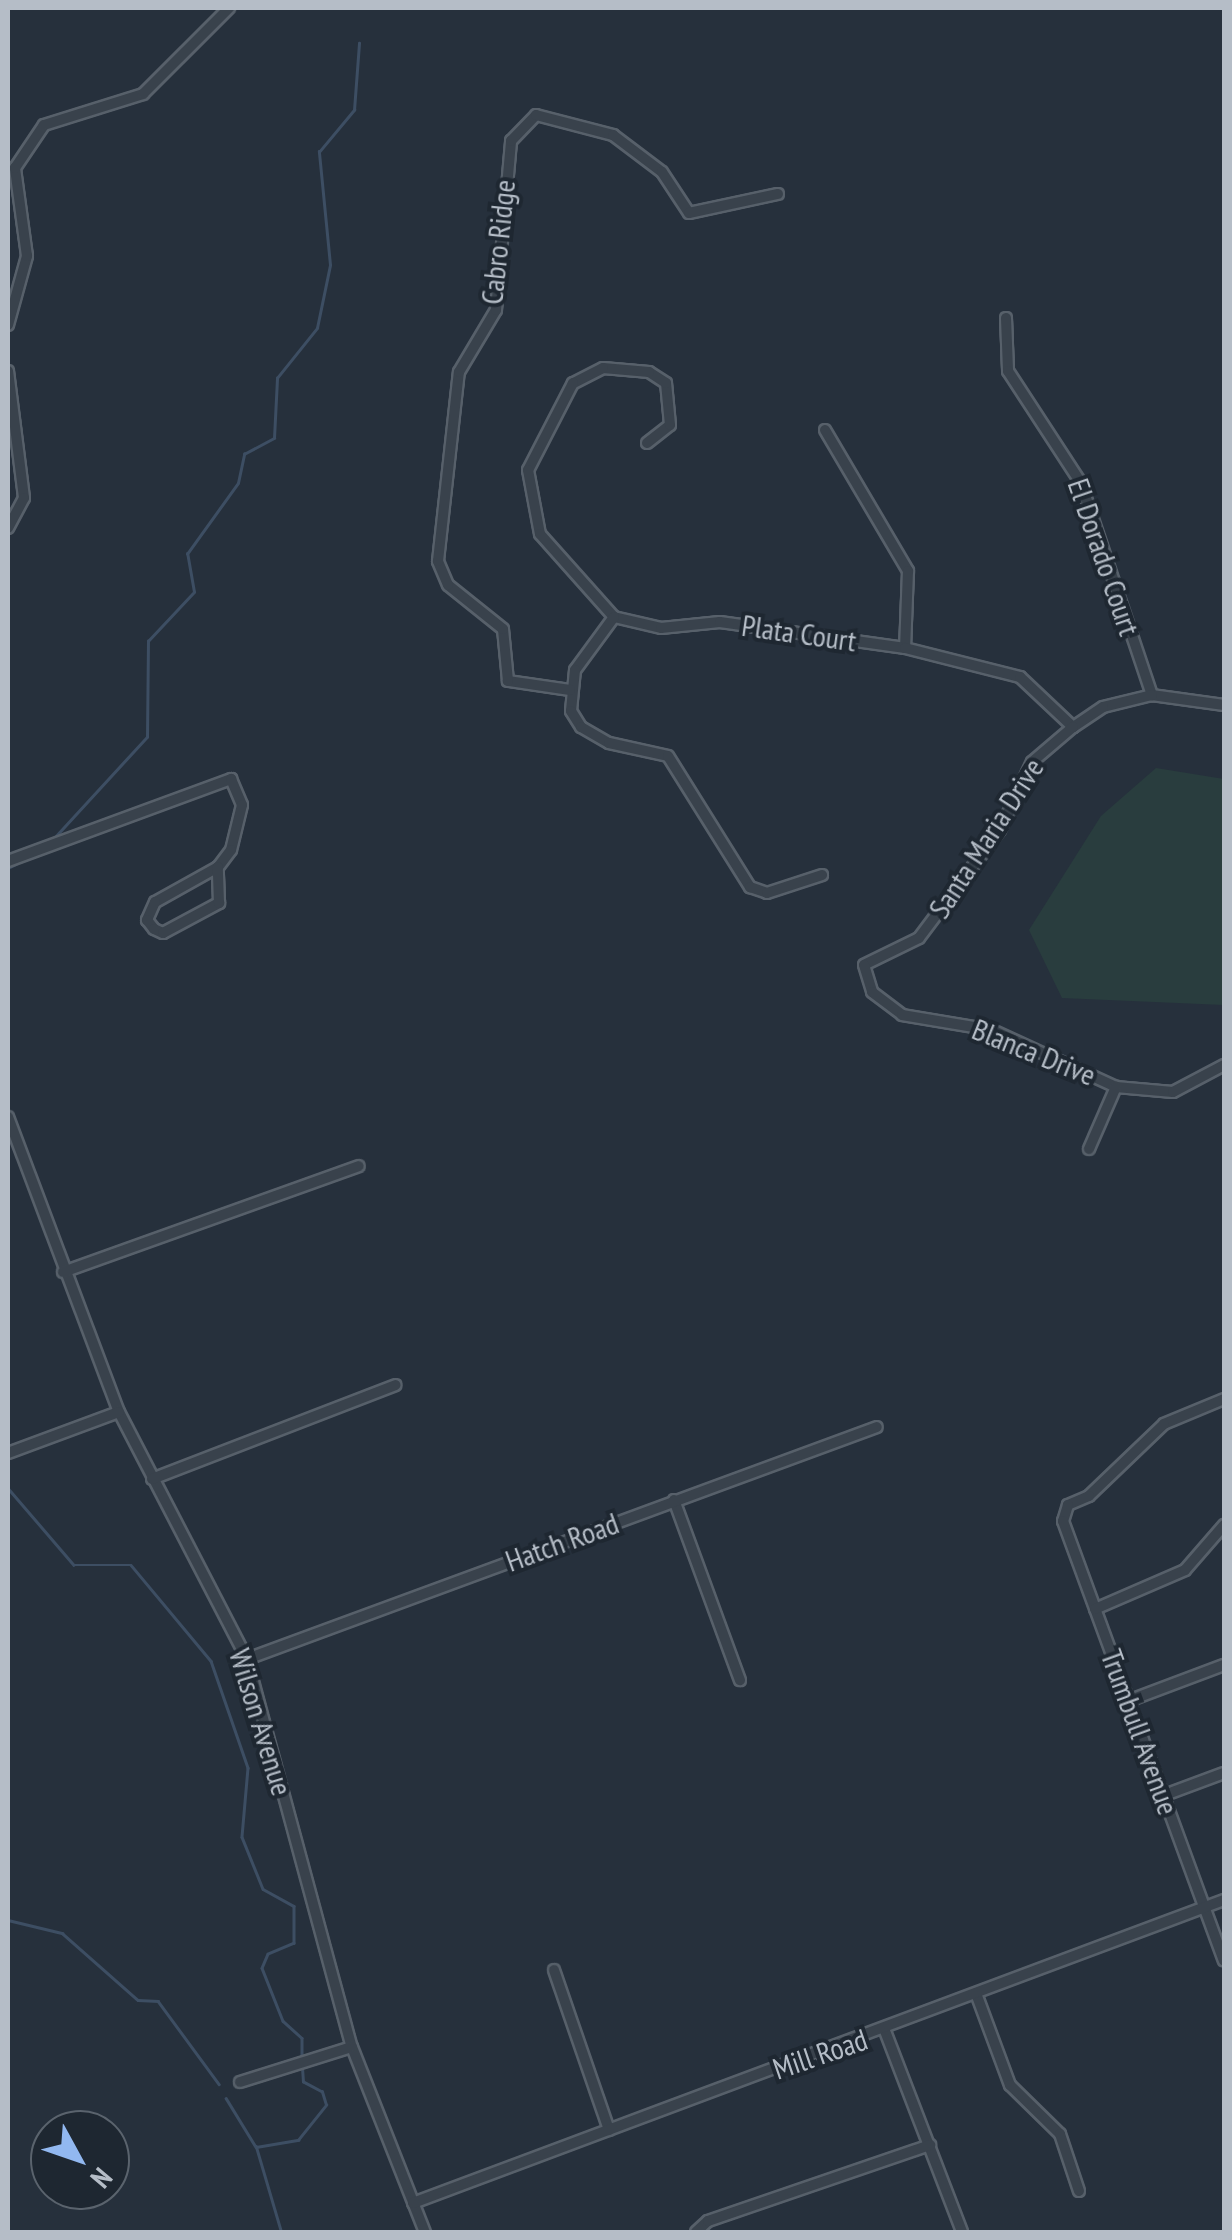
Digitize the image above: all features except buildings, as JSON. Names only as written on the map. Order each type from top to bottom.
[{"type":"street","points":[[8,324],[26,256],[15,168],[34,139],[44,125],[143,94],[229,8]]},
{"type":"street","name":"Cabro Ridge","points":[[570,690],[508,681],[503,629],[448,585],[438,561],[459,372],[496,310],[511,141],[536,114],[614,134],[662,172],[688,213],[778,194]]},
{"type":"street","name":"El Dorado Court","points":[[1006,318],[1008,371],[1081,483],[1152,695]]},
{"type":"street","points":[[647,443],[670,425],[666,383],[649,372],[603,368],[572,384],[528,470],[540,534],[614,617],[570,690],[571,711],[594,738],[673,761],[750,887],[767,893],[822,875]]},
{"type":"street","points":[[8,371],[24,498],[8,528]]},
{"type":"street","points":[[824,430],[908,571],[904,648]]},
{"type":"street","name":"Plata Court","points":[[614,617],[661,628],[720,622],[904,648],[1020,676],[1073,726]]},
{"type":"street","name":"Santa Maria Drive","points":[[864,965],[920,938],[1000,830],[1032,762],[1073,726],[1103,707],[1152,695],[1224,705]]},
{"type":"street","points":[[8,861],[231,779],[242,805],[236,838],[218,867],[155,902],[148,920],[154,929],[162,933],[219,903],[218,867]]},
{"type":"street","name":"Blanca Drive","points":[[864,965],[872,992],[902,1016],[992,1030],[1116,1086],[1173,1092],[1224,1065]]},
{"type":"street","points":[[1089,1149],[1116,1086]]},
{"type":"street","name":"Wilson Avenue","points":[[8,1117],[63,1272],[119,1412],[247,1659],[352,2046],[425,2232]]},
{"type":"street","points":[[63,1272],[360,1166]]},
{"type":"street","points":[[152,1479],[396,1385]]},
{"type":"street","name":"Trumbull Avenue","points":[[1224,1399],[1164,1424],[1089,1496],[1068,1505],[1063,1521],[1224,1960]]},
{"type":"street","points":[[8,1453],[119,1412]]},
{"type":"street","name":"Hatch Road","points":[[247,1659],[877,1426]]},
{"type":"street","points":[[674,1500],[740,1680]]},
{"type":"street","points":[[1096,1609],[1185,1570],[1224,1526]]},
{"type":"street","points":[[1128,1701],[1224,1664]]},
{"type":"street","points":[[1162,1796],[1224,1773]]},
{"type":"street","name":"Mill Road","points":[[413,2203],[885,2031],[1224,1900]]},
{"type":"street","points":[[554,1970],[609,2130]]},
{"type":"street","points":[[976,1996],[1010,2085],[1060,2134],[1079,2192]]},
{"type":"street","points":[[885,2031],[962,2232]]},
{"type":"street","points":[[240,2082],[352,2046]]},
{"type":"street","points":[[696,2232],[708,2221],[930,2145]]},
{"type":"green space","points":[[1156,768],[1224,779],[1224,1005],[1062,998],[1029,930],[1101,816]]},
{"type":"waterway","points":[[54,838],[147,737],[148,641],[194,592],[187,554],[238,483],[244,454],[274,438],[277,378],[317,328],[330,265],[319,152],[354,110],[359,43]]},
{"type":"waterway","points":[[8,868],[16,864]]},
{"type":"waterway","points":[[8,1488],[74,1565],[131,1565],[211,1661],[248,1768],[242,1837],[263,1889],[294,1906],[294,1943],[268,1954],[262,1968],[283,2021],[302,2038],[302,2060]]},
{"type":"waterway","points":[[8,1920],[62,1933],[138,2000],[158,2001],[219,2084]]},
{"type":"waterway","points":[[281,2232],[256,2147],[298,2140],[326,2105],[322,2092],[303,2082],[302,2068]]},
{"type":"waterway","points":[[226,2098],[256,2147]]}]
